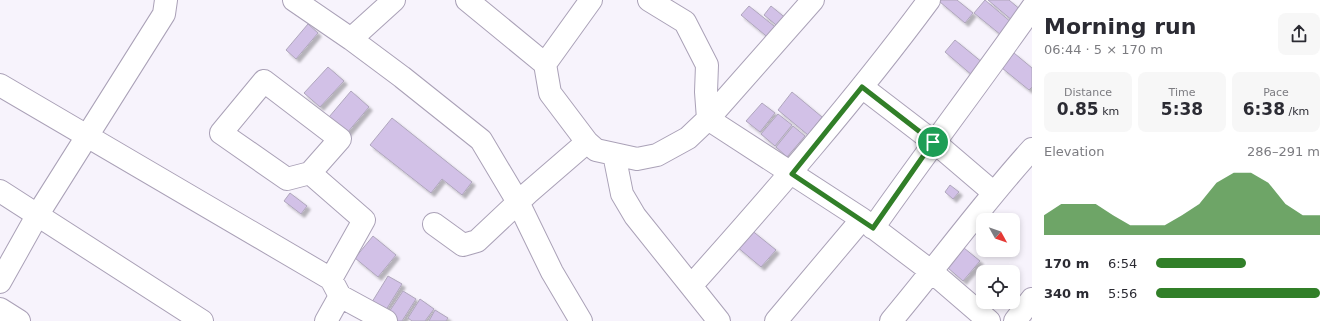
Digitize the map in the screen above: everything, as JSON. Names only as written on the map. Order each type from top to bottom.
[{"type":"street","points":[[0,282],[38,214],[164,14],[166,0]]},
{"type":"street","points":[[294,0],[351,39],[482,140],[518,202],[552,272],[581,321]]},
{"type":"street","points":[[351,39],[394,0]]},
{"type":"street","points":[[467,0],[545,64],[550,93],[587,142],[596,150],[637,159],[657,155],[688,138],[708,119],[813,0]]},
{"type":"street","points":[[545,64],[591,0]]},
{"type":"street","points":[[649,0],[685,22],[707,65],[706,92],[708,119]]},
{"type":"street","points":[[691,286],[792,174],[929,0]]},
{"type":"street","points":[[776,321],[867,224],[991,67],[1032,8]]},
{"type":"street","points":[[264,81],[340,139],[310,172],[287,179],[221,133],[264,81]]},
{"type":"street","points":[[0,85],[87,136],[335,287],[386,321]]},
{"type":"street","points":[[862,87],[933,142],[994,193]]},
{"type":"street","points":[[708,119],[867,224],[932,272],[989,321]]},
{"type":"street","points":[[434,224],[463,245],[477,241],[518,202],[587,142]]},
{"type":"street","points":[[891,321],[932,272],[994,193],[1032,150]]},
{"type":"street","points":[[614,154],[622,194],[635,216],[719,321]]},
{"type":"street","points":[[310,172],[364,220],[335,287],[326,321]]},
{"type":"street","points":[[0,191],[38,214],[202,321]]},
{"type":"street","points":[[1015,321],[1032,298]]},
{"type":"street","points":[[0,309],[20,321]]},
{"type":"building","points":[[941,0],[957,0],[973,13],[965,23],[940,2]]},
{"type":"building","points":[[985,0],[1012,23],[1001,35],[974,13]]},
{"type":"building","points":[[988,0],[1009,0],[1022,11],[1013,21]]},
{"type":"building","points":[[749,6],[779,30],[771,40],[741,15]]},
{"type":"building","points":[[771,6],[788,20],[781,29],[764,15]]},
{"type":"building","points":[[308,24],[318,33],[296,59],[286,50]]},
{"type":"building","points":[[955,40],[983,63],[973,76],[945,52]]},
{"type":"building","points":[[1014,53],[1032,68],[1032,87],[1029,90],[1002,68]]},
{"type":"building","points":[[328,67],[344,81],[320,107],[304,93]]},
{"type":"building","points":[[351,91],[369,107],[347,133],[329,117]]},
{"type":"building","points":[[792,92],[822,117],[808,135],[778,110]]},
{"type":"building","points":[[762,103],[775,113],[760,132],[746,121]]},
{"type":"building","points":[[778,114],[792,125],[775,146],[761,134]]},
{"type":"building","points":[[392,118],[472,182],[462,195],[442,179],[431,193],[370,145]]},
{"type":"building","points":[[793,126],[805,136],[787,157],[776,147]]},
{"type":"building","points":[[950,185],[959,192],[953,199],[945,192]]},
{"type":"building","points":[[290,193],[307,206],[301,214],[284,201]]},
{"type":"building","points":[[750,229],[776,250],[761,267],[736,246]]},
{"type":"building","points":[[373,236],[396,255],[378,277],[355,258]]},
{"type":"building","points":[[964,248],[980,261],[963,281],[948,268]]},
{"type":"building","points":[[388,276],[402,284],[386,310],[372,302]]},
{"type":"building","points":[[403,291],[416,299],[402,321],[395,321],[387,315]]},
{"type":"building","points":[[420,299],[434,309],[425,321],[412,321],[408,318]]},
{"type":"building","points":[[435,310],[448,318],[446,321],[429,321]]},
{"type":"route","points":[[862,87],[933,142],[873,228],[862,219],[792,174],[862,87]]}]
